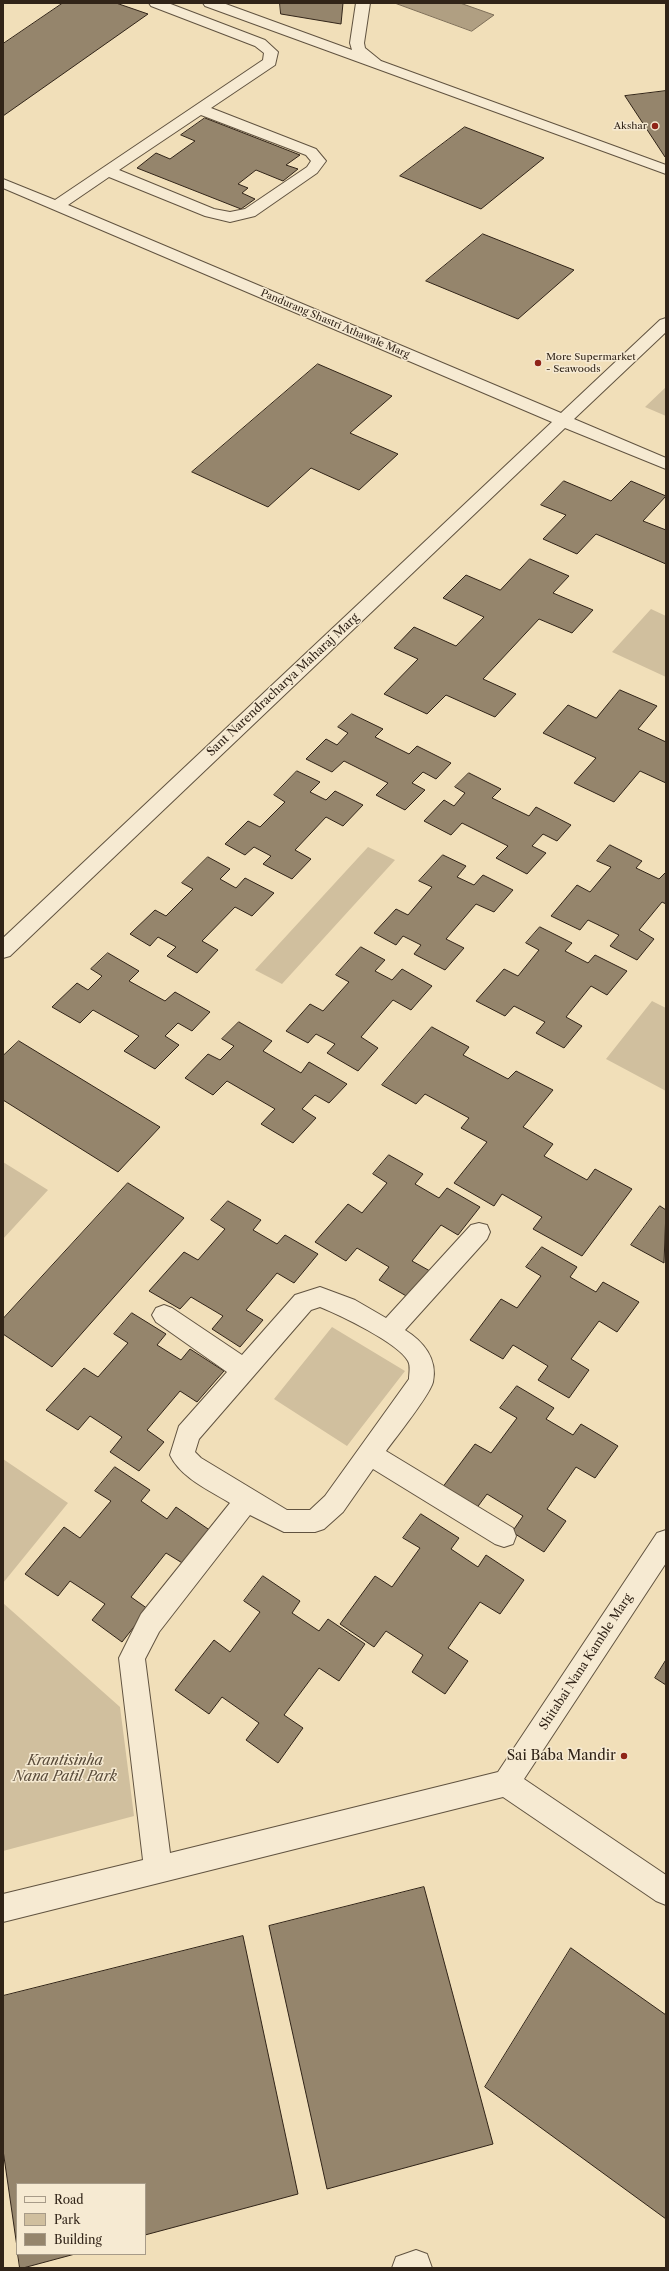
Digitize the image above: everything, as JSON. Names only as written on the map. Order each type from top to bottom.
[{"type":"street","points":[[56,206],[270,62],[271,52],[260,43],[156,3]]},
{"type":"street","points":[[210,3],[666,170]]},
{"type":"street","points":[[363,3],[356,43],[359,50],[379,65]]},
{"type":"street","points":[[108,171],[210,213],[230,217],[250,212],[312,170],[319,161],[311,152],[199,109]]},
{"type":"street","name":"Pandurang Shastri Athawale Marg","points":[[3,183],[666,464]]},
{"type":"street","name":"Sant Narendracharya Maharaj Marg","points":[[3,950],[666,323]]},
{"type":"street","points":[[388,1332],[479,1232]]},
{"type":"street","points":[[320,1297],[347,1307],[410,1345],[421,1361],[421,1382],[334,1504],[315,1521],[284,1521],[192,1466],[182,1455],[188,1434],[244,1370],[303,1302],[320,1297]]},
{"type":"street","points":[[164,1315],[244,1370]]},
{"type":"street","points":[[369,1453],[504,1536]]},
{"type":"street","points":[[158,1869],[132,1658],[150,1623],[247,1500]]},
{"type":"street","name":"Shitabai Nana Kamble Marg","points":[[506,1783],[666,1541]]},
{"type":"street","points":[[3,1908],[506,1783],[666,1891]]},
{"type":"street","points":[[407,2268],[416,2265],[417,2268]]},
{"type":"green space","points":[[666,387],[666,416],[645,407]]},
{"type":"green space","points":[[651,609],[666,616],[666,677],[612,652]]},
{"type":"green space","points":[[368,847],[395,860],[282,984],[255,970]]},
{"type":"green space","points":[[652,1001],[666,1008],[666,1091],[606,1059]]},
{"type":"green space","points":[[3,1162],[48,1190],[3,1239]]},
{"type":"green space","points":[[332,1327],[405,1371],[347,1446],[274,1399]]},
{"type":"green space","points":[[3,1459],[68,1503],[3,1583]]},
{"type":"green space","name":"Krantisinha Nana Patil Park","points":[[3,1603],[120,1707],[134,1816],[3,1851]]},
{"type":"shaded area","points":[[395,3],[460,3],[494,15],[472,31]]},
{"type":"building","points":[[63,3],[116,3],[148,14],[3,116],[3,44]]},
{"type":"building","points":[[280,3],[343,3],[341,24],[281,14]]},
{"type":"building","name":"Akshar","points":[[666,91],[666,157],[665,157],[625,96]]},
{"type":"building","points":[[205,118],[300,155],[286,165],[298,169],[283,181],[256,170],[238,184],[248,188],[242,193],[255,199],[241,209],[137,168],[156,153],[170,159],[195,141],[181,135]]},
{"type":"building","points":[[465,127],[544,158],[481,209],[400,176]]},
{"type":"building","points":[[483,234],[574,270],[518,319],[426,281]]},
{"type":"building","points":[[318,364],[392,396],[350,433],[398,454],[359,490],[311,468],[268,507],[192,472]]},
{"type":"building","points":[[564,481],[611,501],[631,481],[666,496],[643,521],[666,530],[666,564],[596,534],[577,554],[543,539],[566,515],[541,505]]},
{"type":"building","points":[[530,559],[569,576],[553,593],[593,610],[572,633],[539,619],[483,679],[516,694],[495,717],[446,695],[427,714],[384,694],[418,659],[394,648],[414,627],[456,646],[484,617],[443,598],[466,575],[500,590]]},
{"type":"building","points":[[620,690],[657,706],[638,729],[666,742],[666,783],[640,771],[614,802],[574,783],[596,758],[543,733],[568,705],[596,718]]},
{"type":"building","points":[[352,714],[383,729],[375,737],[409,754],[417,746],[451,763],[436,779],[423,772],[412,783],[425,790],[405,810],[376,795],[388,783],[344,761],[332,772],[306,759],[326,739],[337,745],[348,733],[338,727]]},
{"type":"building","points":[[297,771],[320,782],[310,792],[326,800],[335,791],[363,805],[343,826],[326,817],[295,850],[311,859],[292,879],[263,864],[271,856],[254,847],[245,855],[225,844],[248,821],[260,827],[285,802],[274,795]]},
{"type":"building","points":[[469,773],[501,789],[492,798],[529,816],[536,807],[571,825],[557,841],[543,834],[532,846],[546,853],[527,874],[496,858],[508,846],[462,823],[451,835],[424,821],[444,800],[454,806],[465,793],[455,787]]},
{"type":"building","points":[[610,845],[642,861],[636,868],[659,879],[666,872],[666,904],[662,902],[639,930],[654,939],[637,960],[610,946],[619,935],[588,920],[580,930],[551,916],[577,885],[590,892],[611,867],[597,861]]},
{"type":"building","points":[[443,855],[466,866],[457,877],[474,885],[483,875],[513,890],[494,912],[476,904],[446,939],[464,948],[445,970],[414,954],[421,945],[403,936],[396,945],[374,933],[396,909],[408,915],[432,887],[419,881]]},
{"type":"building","points":[[208,857],[230,869],[220,879],[236,888],[245,878],[274,893],[252,916],[235,907],[202,941],[218,950],[197,973],[167,956],[176,947],[158,937],[150,946],[130,934],[155,910],[166,916],[193,889],[182,883]]},
{"type":"building","points":[[540,927],[572,943],[565,951],[588,963],[595,955],[627,971],[607,995],[591,986],[566,1017],[582,1026],[564,1048],[536,1033],[545,1022],[514,1006],[505,1016],[476,1001],[504,969],[518,976],[539,950],[526,943]]},
{"type":"building","points":[[361,947],[385,960],[375,971],[392,980],[402,969],[432,986],[411,1010],[393,1000],[361,1037],[378,1048],[358,1071],[327,1053],[335,1044],[316,1034],[308,1043],[286,1031],[310,1004],[323,1011],[349,982],[336,975]]},
{"type":"building","points":[[108,953],[139,971],[129,981],[165,1001],[175,992],[210,1012],[192,1031],[178,1023],[165,1036],[179,1045],[155,1069],[124,1051],[139,1036],[93,1010],[80,1023],[52,1007],[77,983],[88,990],[102,976],[91,969]]},
{"type":"building","points":[[239,1022],[272,1041],[263,1051],[301,1073],[309,1062],[347,1084],[329,1103],[315,1095],[302,1109],[316,1118],[293,1143],[261,1124],[275,1109],[227,1081],[213,1095],[185,1078],[208,1054],[220,1060],[234,1046],[222,1039]]},
{"type":"building","points":[[432,1027],[469,1047],[463,1055],[508,1079],[516,1071],[553,1090],[523,1127],[553,1144],[544,1156],[587,1180],[595,1169],[632,1189],[582,1256],[533,1229],[542,1217],[502,1194],[494,1206],[454,1183],[487,1142],[461,1128],[469,1118],[425,1094],[416,1104],[382,1085]]},
{"type":"building","points":[[19,1041],[160,1127],[118,1172],[3,1100],[3,1056]]},
{"type":"building","points":[[389,1155],[423,1174],[415,1184],[439,1198],[447,1188],[480,1207],[458,1235],[441,1225],[412,1261],[430,1271],[408,1297],[379,1280],[389,1267],[357,1248],[346,1261],[315,1242],[348,1204],[362,1213],[387,1183],[373,1174]]},
{"type":"building","points":[[128,1183],[184,1218],[52,1367],[3,1334],[3,1319]]},
{"type":"building","points":[[228,1201],[261,1220],[253,1230],[277,1244],[285,1235],[318,1254],[294,1283],[277,1273],[246,1310],[263,1320],[240,1347],[212,1329],[223,1316],[191,1297],[180,1309],[149,1291],[184,1252],[198,1260],[225,1229],[211,1220]]},
{"type":"building","points":[[660,1206],[666,1210],[664,1263],[631,1245]]},
{"type":"building","points":[[542,1247],[577,1267],[570,1277],[596,1292],[603,1282],[639,1302],[617,1332],[599,1321],[571,1359],[589,1370],[569,1398],[538,1380],[548,1366],[513,1345],[503,1359],[470,1340],[501,1299],[517,1308],[541,1276],[526,1267]]},
{"type":"building","points":[[132,1313],[166,1334],[157,1345],[181,1360],[190,1349],[224,1371],[197,1402],[180,1391],[147,1430],[164,1442],[139,1471],[110,1452],[122,1437],[90,1416],[78,1430],[46,1410],[84,1368],[98,1377],[128,1343],[114,1334]]},
{"type":"building","points":[[517,1386],[554,1408],[546,1419],[573,1435],[581,1424],[618,1446],[595,1478],[576,1467],[547,1509],[566,1521],[544,1552],[512,1532],[523,1516],[487,1494],[476,1509],[442,1488],[475,1444],[491,1453],[517,1418],[500,1408]]},
{"type":"building","points":[[115,1467],[150,1490],[141,1501],[167,1519],[176,1507],[211,1531],[184,1564],[166,1553],[131,1597],[148,1609],[122,1642],[92,1620],[105,1604],[70,1581],[58,1596],[25,1574],[64,1527],[80,1538],[111,1501],[95,1491]]},
{"type":"building","points":[[421,1514],[459,1538],[451,1549],[478,1567],[486,1555],[524,1580],[500,1614],[480,1602],[448,1648],[468,1661],[445,1694],[412,1672],[423,1655],[386,1631],[374,1647],[340,1624],[375,1576],[392,1587],[420,1548],[403,1538]]},
{"type":"building","points":[[263,1576],[300,1601],[292,1613],[319,1631],[328,1619],[365,1644],[339,1681],[319,1668],[284,1715],[303,1728],[278,1763],[246,1740],[259,1723],[222,1697],[209,1714],[175,1690],[214,1640],[230,1652],[260,1612],[244,1601]]},
{"type":"building","points":[[666,1660],[666,1685],[655,1678]]},
{"type":"building","points":[[424,1887],[493,2144],[327,2189],[269,1926]]},
{"type":"building","points":[[243,1936],[298,2194],[146,2235],[146,2183],[16,2183],[16,2240],[3,2150],[3,1996]]},
{"type":"building","points":[[571,1948],[666,2015],[666,2219],[485,2087]]},
{"type":"building","points":[[18,2255],[71,2255],[23,2268],[20,2268]]},
{"type":"place","name":"Akshar","points":[[655,126]]},
{"type":"place","name":"More Supermarket - Seawoods","points":[[538,363]]},
{"type":"place","name":"Sai Baba Mandir","points":[[624,1756]]}]
